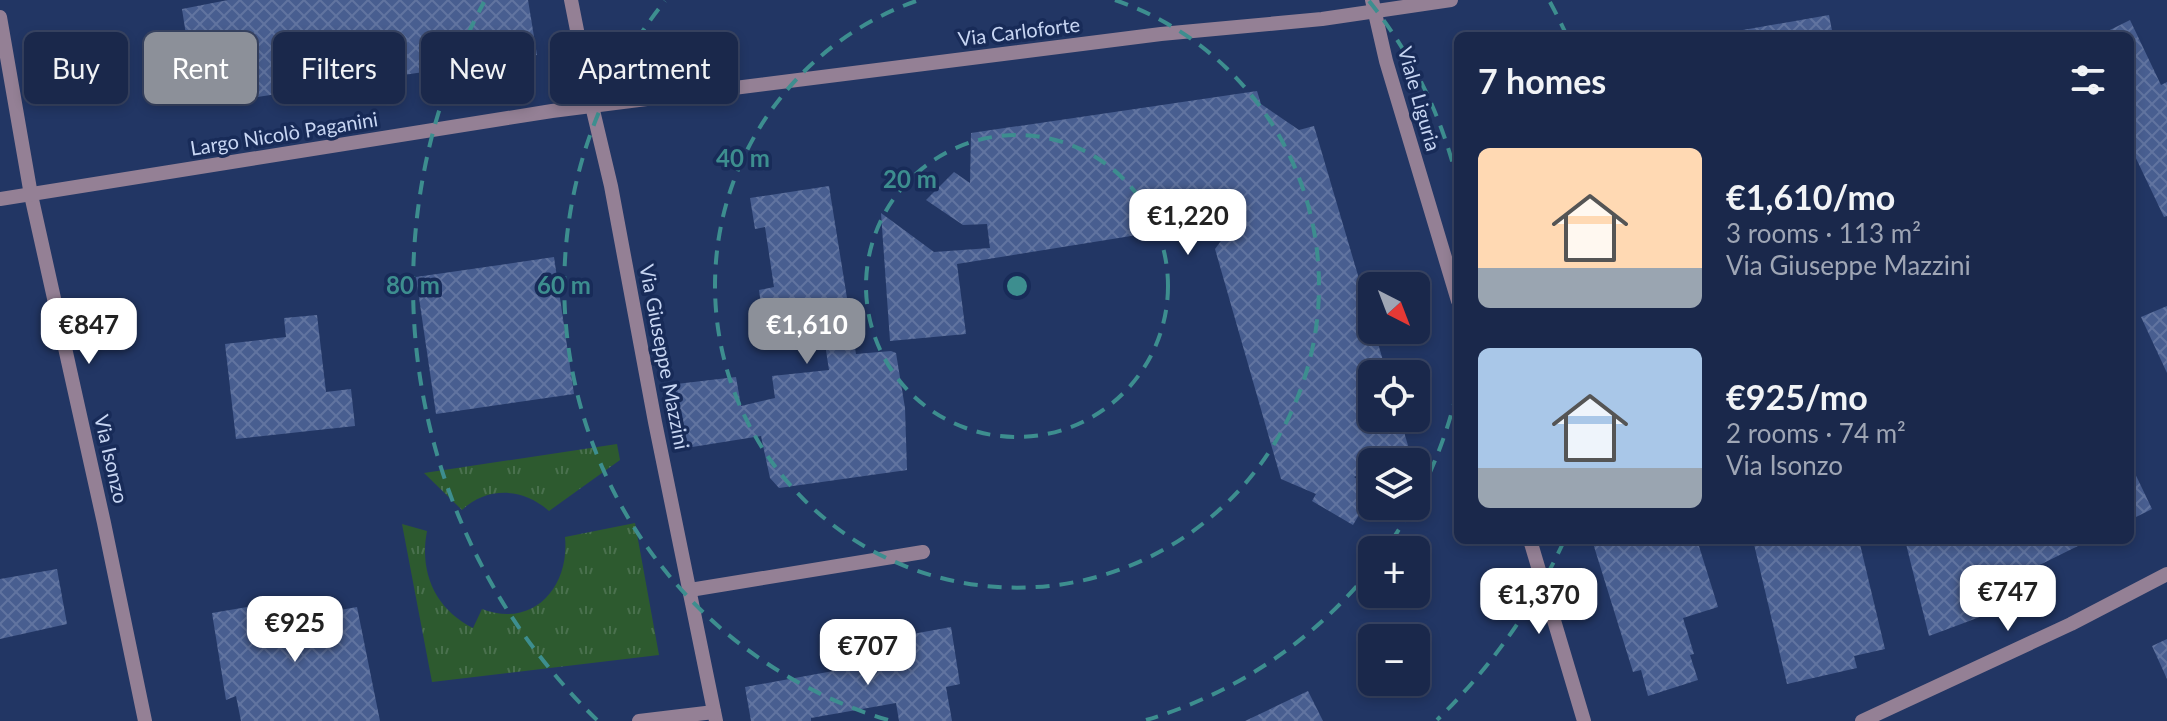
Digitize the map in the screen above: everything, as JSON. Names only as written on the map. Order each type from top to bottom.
[{"type":"street","name":"Via Giuseppe Mazzini","points":[[571,0],[611,186],[715,716]]},
{"type":"street","name":"Via Carloforte","points":[[592,106],[1161,34],[1322,19],[1372,5],[1451,0]]},
{"type":"street","name":"Viale Liguria","points":[[1372,5],[1454,287]]},
{"type":"street","name":"Via Isonzo","points":[[0,17],[31,195],[145,721]]},
{"type":"street","name":"Largo Nicolò Paganini","points":[[31,195],[592,106]]},
{"type":"street","points":[[0,199],[31,195]]},
{"type":"street","points":[[1531,544],[1584,721]]},
{"type":"street","points":[[690,590],[923,552]]},
{"type":"street","points":[[1862,721],[2071,624],[2167,574]]},
{"type":"street","points":[[639,721],[715,716]]},
{"type":"green space","points":[[617,444],[620,460],[549,511],[528,498],[506,493],[483,497],[462,510],[424,473]]},
{"type":"green space","points":[[635,523],[659,655],[432,682],[402,524],[427,531],[425,561],[433,588],[449,611],[473,628],[482,609],[500,614],[517,613],[532,608],[544,599],[561,572],[565,537]]},
{"type":"building","points":[[228,0],[528,0],[533,32],[421,32],[421,72],[405,75],[405,32],[273,32],[273,95],[257,97],[257,32],[186,32],[182,9]]},
{"type":"building","points":[[1829,15],[1832,32],[1731,32]]},
{"type":"building","points":[[2130,20],[2161,85],[2167,82],[2167,216],[2164,217],[2134,154],[2134,32],[2106,32]]},
{"type":"building","points":[[1257,91],[1261,104],[1299,130],[1314,126],[1358,275],[1358,344],[1378,344],[1383,360],[1358,360],[1358,432],[1404,432],[1409,448],[1358,448],[1358,475],[1354,477],[1358,480],[1358,517],[1353,525],[1312,501],[1316,494],[1281,479],[1215,249],[1226,234],[1195,211],[1187,227],[957,264],[966,334],[890,341],[881,213],[934,252],[990,248],[987,224],[963,225],[926,200],[954,172],[970,183],[971,133]]},
{"type":"building","points":[[829,186],[856,354],[896,353],[905,408],[907,470],[779,488],[770,478],[761,436],[686,448],[668,385],[736,377],[741,406],[775,398],[772,376],[829,370],[821,318],[764,326],[759,290],[774,287],[765,227],[755,229],[750,198]]},
{"type":"building","points":[[554,257],[574,394],[436,414],[416,277]]},
{"type":"building","points":[[2167,306],[2167,373],[2141,317]]},
{"type":"building","points":[[317,315],[326,392],[351,389],[355,426],[236,439],[225,344],[286,337],[284,318]]},
{"type":"building","points":[[2134,471],[2152,509],[2134,518]]},
{"type":"building","points":[[1593,544],[1698,544],[1718,607],[1683,618],[1698,680],[1648,696],[1641,670],[1633,672]]},
{"type":"building","points":[[1754,544],[1860,544],[1885,649],[1854,656],[1857,668],[1787,684]]},
{"type":"building","points":[[1906,544],[2082,544],[1983,593],[1988,614],[1929,636]]},
{"type":"building","points":[[57,569],[67,624],[0,639],[0,579]]},
{"type":"building","points":[[293,599],[296,618],[357,607],[380,721],[241,721],[236,696],[226,700],[212,613]]},
{"type":"building","points":[[951,627],[960,684],[946,687],[952,721],[899,721],[896,703],[811,718],[811,721],[751,721],[745,687],[899,659],[901,667],[911,665],[907,635]]},
{"type":"building","points":[[2167,639],[2167,679],[2152,646]]},
{"type":"building","points":[[1308,691],[1323,721],[1245,721]]}]
